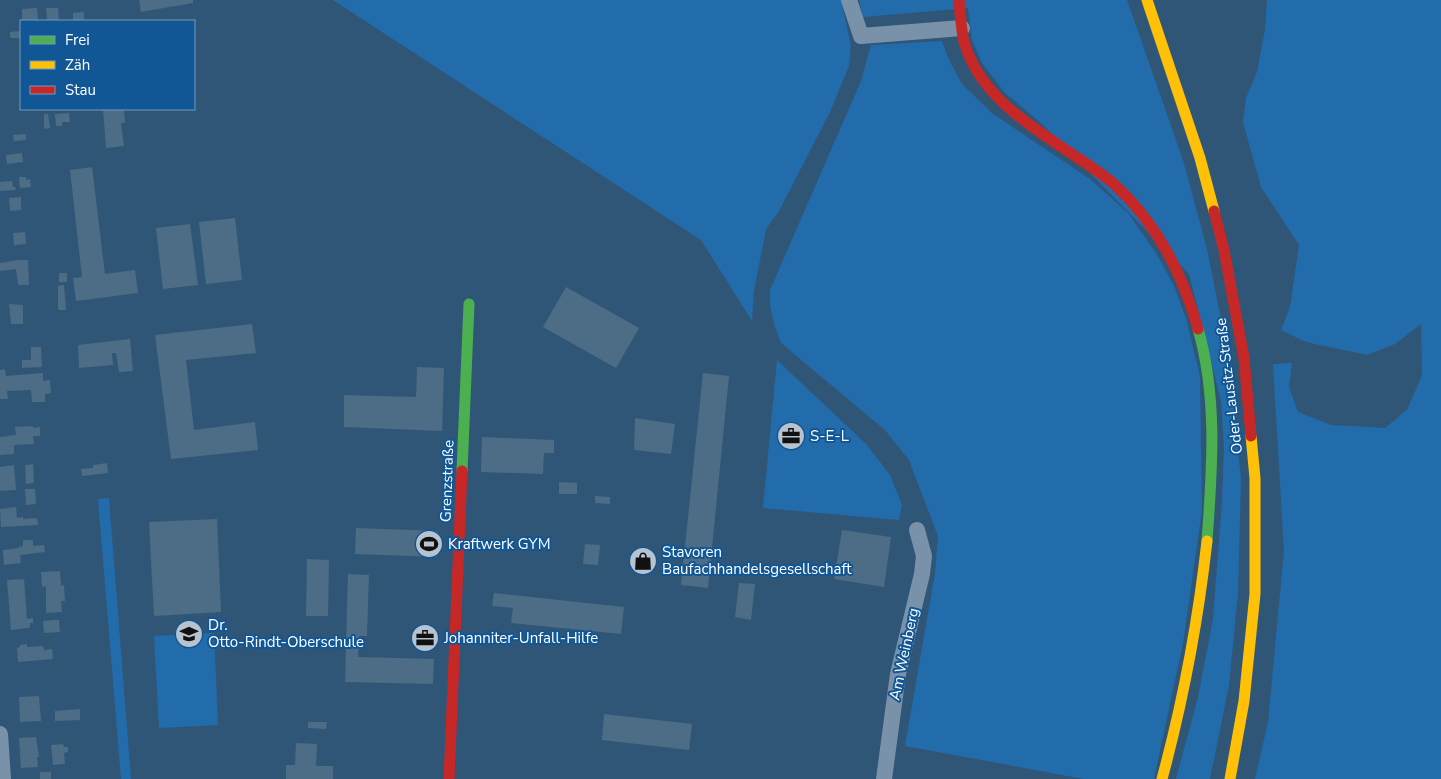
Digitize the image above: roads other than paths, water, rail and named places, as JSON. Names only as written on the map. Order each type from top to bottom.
[{"type":"main road","points":[[959,0],[965,45],[975,68],[998,100],[1034,128],[1093,167],[1135,204],[1165,246],[1181,279],[1194,314],[1206,362],[1210,401],[1210,507],[1194,640],[1182,700],[1162,779]]},
{"type":"main road","name":"Oder-Lausitz-Straße","points":[[1147,0],[1200,158],[1224,250],[1244,358],[1255,478],[1256,594],[1244,701],[1230,779]]},
{"type":"main road","name":"Grenzstraße","points":[[449,779],[469,304]]},
{"type":"street","points":[[849,0],[860,36],[962,28]]},
{"type":"street","name":"Am Weinberg","points":[[884,779],[898,674],[922,574],[924,556],[917,530]]},
{"type":"street","points":[[0,734],[3,779]]},
{"type":"place","name":"S-E-L","points":[[791,436]]},
{"type":"place","name":"Kraftwerk GYM","points":[[429,544]]},
{"type":"place","name":"Stavoren Baufachhandelsgesellschaft","points":[[643,561]]},
{"type":"place","name":"Dr. Otto-Rindt-Oberschule","points":[[189,634]]},
{"type":"place","name":"Johanniter-Unfall-Hilfe","points":[[425,638]]}]
